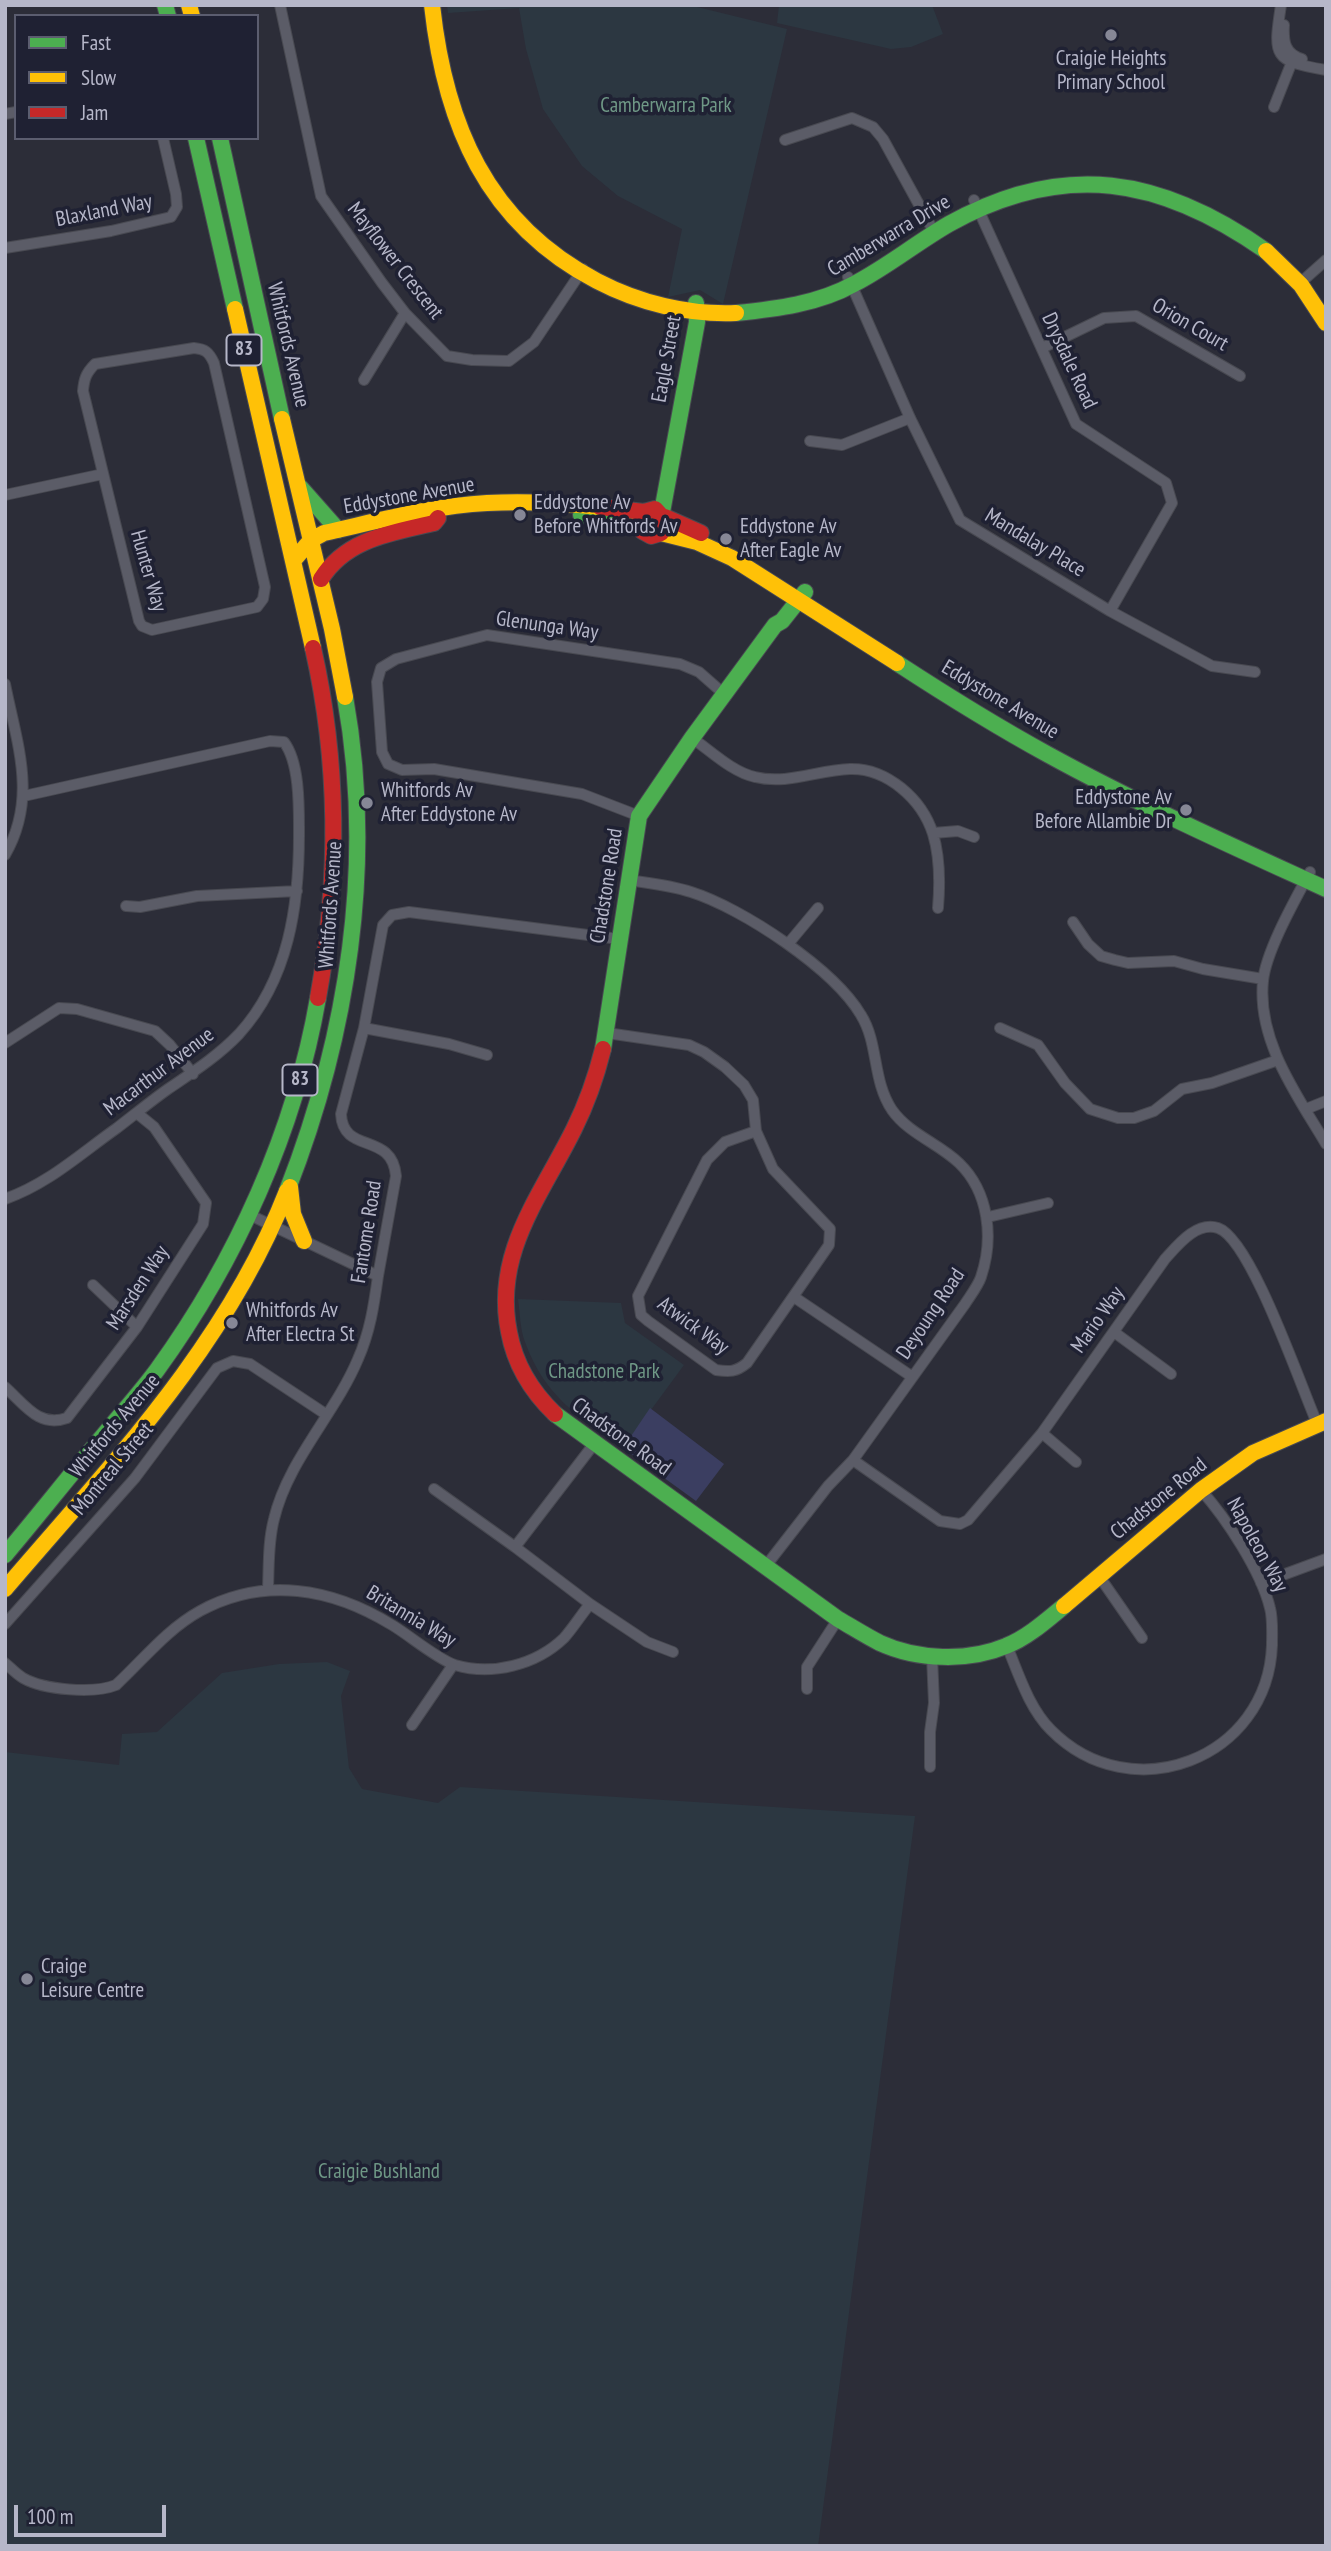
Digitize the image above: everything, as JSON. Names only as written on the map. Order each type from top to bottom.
[{"type":"main road","name":"Camberwarra Drive","points":[[432,5],[453,107],[475,165],[493,194],[522,228],[562,262],[632,288],[694,308],[798,295],[850,281],[931,228],[1004,188],[1064,177],[1112,177],[1153,184],[1208,203],[1248,225],[1277,248],[1326,306]]},
{"type":"main road","name":"Camberwarra Drive","points":[[442,5],[458,95],[485,162],[499,186],[519,211],[582,270]]},
{"type":"main road","name":"Whitfords Avenue","points":[[5,1555],[12,1539],[71,1478],[162,1364],[216,1281],[250,1215],[285,1130],[310,1048],[322,989],[332,892],[334,806],[318,670],[196,140]]},
{"type":"main road","name":"Whitfords Avenue","points":[[8,1580],[178,1383],[232,1300],[271,1226],[307,1137],[331,1060],[345,990],[355,919],[357,852],[355,776],[347,715],[321,579],[220,140]]},
{"type":"main road","name":"Camberwarra Drive","points":[[1303,281],[1326,323]]},
{"type":"main road","name":"Eagle Street","points":[[654,518],[694,308]]},
{"type":"main road","points":[[298,485],[338,530]]},
{"type":"main road","name":"Eddystone Avenue","points":[[293,561],[311,541],[324,533],[431,510],[487,503],[557,504],[654,518],[729,547],[797,593],[1082,764],[1308,876],[1326,889]]},
{"type":"main road","name":"Eddystone Avenue","points":[[311,541],[327,544],[438,518],[487,512],[531,511],[622,522],[654,518]]},
{"type":"main road","points":[[281,515],[288,528],[299,538],[311,541]]},
{"type":"main road","points":[[321,579],[327,565],[349,549],[364,542],[434,523],[438,518]]},
{"type":"main road","name":"Chadstone Road","points":[[797,593],[775,616],[775,625],[639,816],[607,1033],[593,1085],[512,1254],[504,1294],[505,1314],[521,1373],[536,1395],[555,1414],[838,1619],[881,1643],[907,1652],[932,1656],[971,1655],[1007,1646],[1046,1621],[1201,1490],[1253,1453],[1321,1422]]},
{"type":"main road","name":"Eddystone Avenue","points":[[1308,876],[1326,880]]},
{"type":"main road","points":[[289,1184],[293,1214],[304,1241]]},
{"type":"street","name":"Mayflower Crescent","points":[[280,5],[321,196],[405,313],[447,356],[509,361],[534,342],[582,270]]},
{"type":"street","points":[[1281,5],[1276,42],[1278,52],[1293,60],[1326,70]]},
{"type":"street","points":[[1287,5],[1283,36],[1286,49],[1293,60]]},
{"type":"street","points":[[1293,60],[1326,64]]},
{"type":"street","points":[[1274,107],[1293,60]]},
{"type":"street","points":[[785,140],[852,118],[873,127],[883,139],[931,228]]},
{"type":"street","name":"Blaxland Way","points":[[5,248],[111,231],[172,217],[177,207],[176,194],[163,140]]},
{"type":"street","name":"Drysdale Road","points":[[976,204],[1076,424],[1166,484],[1172,503],[1110,611]]},
{"type":"street","points":[[1303,281],[1326,260]]},
{"type":"street","name":"Mandalay Place","points":[[850,281],[909,418],[960,520],[1110,611],[1212,666],[1255,672]]},
{"type":"street","points":[[364,380],[405,313]]},
{"type":"street","name":"Orion Court","points":[[1042,348],[1104,318],[1136,316],[1240,376]]},
{"type":"street","name":"Hunter Way","points":[[194,348],[209,353],[214,363],[265,587],[263,599],[257,607],[160,629],[152,630],[142,626],[103,474],[83,391],[86,373],[95,364],[194,348]]},
{"type":"street","points":[[810,441],[842,445],[909,418]]},
{"type":"street","points":[[5,495],[103,474]]},
{"type":"street","name":"Glenunga Way","points":[[639,816],[582,794],[434,769],[402,770],[388,764],[382,752],[377,682],[381,668],[396,659],[487,635],[680,664],[699,672],[724,694]]},
{"type":"street","points":[[5,684],[23,771],[24,796],[12,844],[5,855]]},
{"type":"street","points":[[692,738],[752,777],[780,780],[854,769],[872,772],[904,789],[916,802],[933,834],[940,884],[938,908]]},
{"type":"street","name":"Macarthur Avenue","points":[[5,1199],[55,1175],[167,1090],[193,1074],[240,1032],[268,992],[290,938],[297,891],[298,803],[292,752],[284,742],[270,741],[24,796]]},
{"type":"street","points":[[933,834],[958,831],[974,837]]},
{"type":"street","points":[[1308,876],[1276,942],[1263,978],[1263,1005],[1268,1034],[1278,1060],[1326,1144]]},
{"type":"street","name":"Deyoung Road","points":[[628,880],[673,886],[693,892],[754,923],[788,944],[850,999],[863,1017],[881,1092],[909,1128],[960,1164],[977,1187],[988,1217],[981,1278],[965,1304],[853,1460],[828,1486],[765,1567]]},
{"type":"street","points":[[126,906],[140,908],[207,895],[297,891]]},
{"type":"street","points":[[788,944],[818,908]]},
{"type":"street","name":"Fantome Road","points":[[268,1588],[269,1548],[279,1501],[289,1478],[346,1385],[367,1336],[396,1176],[395,1163],[384,1150],[349,1135],[341,1123],[383,925],[387,919],[399,912],[619,939]]},
{"type":"street","points":[[1073,922],[1088,944],[1101,956],[1128,963],[1174,961],[1203,970],[1263,978]]},
{"type":"street","points":[[5,1043],[59,1008],[77,1009],[155,1031],[193,1074]]},
{"type":"street","points":[[363,1028],[459,1046],[487,1055]]},
{"type":"street","points":[[1000,1028],[1038,1045],[1065,1083],[1090,1109],[1118,1118],[1134,1118],[1154,1111],[1182,1088],[1212,1083],[1278,1060]]},
{"type":"street","name":"Atwick Way","points":[[607,1033],[689,1045],[704,1052],[744,1085],[753,1100],[756,1130],[773,1169],[830,1229],[829,1245],[794,1297],[747,1363],[738,1370],[729,1372],[716,1370],[648,1321],[641,1315],[638,1296],[707,1160],[725,1142],[756,1130]]},
{"type":"street","points":[[1306,1109],[1326,1101]]},
{"type":"street","name":"Marsden Way","points":[[5,1387],[43,1420],[55,1422],[67,1418],[137,1327],[203,1224],[206,1202],[154,1127],[138,1114]]},
{"type":"street","points":[[988,1217],[1048,1203]]},
{"type":"street","points":[[250,1215],[378,1276]]},
{"type":"street","name":"Mario Way","points":[[853,1460],[940,1521],[960,1524],[968,1520],[1042,1433],[1165,1259],[1180,1243],[1206,1227],[1217,1228],[1229,1234],[1288,1345],[1304,1392],[1321,1422]]},
{"type":"street","points":[[93,1286],[137,1327]]},
{"type":"street","points":[[794,1297],[911,1376]]},
{"type":"street","points":[[1114,1332],[1171,1374]]},
{"type":"street","name":"Montreal Street","points":[[5,1624],[135,1478],[217,1367],[233,1361],[250,1364],[327,1415]]},
{"type":"street","points":[[1042,1433],[1076,1462]]},
{"type":"street","points":[[515,1548],[594,1444]]},
{"type":"street","points":[[434,1489],[590,1604],[647,1642],[673,1652]]},
{"type":"street","name":"Napoleon Way","points":[[1007,1646],[1030,1701],[1050,1729],[1072,1748],[1096,1760],[1127,1768],[1164,1768],[1193,1760],[1224,1742],[1245,1723],[1263,1692],[1271,1662],[1270,1609],[1261,1583],[1221,1513],[1201,1490]]},
{"type":"street","points":[[1261,1583],[1326,1559]]},
{"type":"street","points":[[1099,1576],[1142,1638]]},
{"type":"street","name":"Britannia Way","points":[[5,1663],[33,1683],[97,1691],[107,1689],[117,1685],[169,1632],[200,1611],[268,1588],[314,1592],[358,1605],[453,1665],[502,1668],[526,1662],[547,1651],[564,1637],[590,1604]]},
{"type":"street","points":[[807,1689],[807,1667],[838,1619]]},
{"type":"street","points":[[930,1768],[930,1732],[934,1703],[932,1656]]},
{"type":"street","points":[[412,1725],[453,1665]]},
{"type":"green space","name":"Camberwarra Park","points":[[447,5],[689,5],[787,29],[723,304],[700,290],[668,297],[682,229],[618,196],[582,166],[543,109],[526,49],[519,8],[448,13]]},
{"type":"green space","points":[[779,5],[932,5],[943,34],[911,47],[891,49],[777,23]]},
{"type":"green space","name":"Chadstone Park","points":[[518,1299],[621,1303],[625,1323],[684,1365],[623,1448],[577,1415],[542,1377],[523,1337]]},
{"type":"green space","name":"Craigie Bushland","points":[[327,1662],[350,1671],[341,1696],[349,1768],[362,1789],[438,1803],[460,1787],[915,1816],[818,2546],[5,2546],[5,1752],[119,1765],[122,1734],[157,1732],[222,1673],[279,1664]]},
{"type":"water","points":[[650,1408],[724,1464],[696,1501],[623,1448]]},
{"type":"traffic: fast","points":[[165,5],[167,14]]},
{"type":"traffic: fast","points":[[196,140],[235,309]]},
{"type":"traffic: fast","points":[[220,140],[282,419]]},
{"type":"traffic: fast","points":[[736,313],[811,301],[840,291],[949,224],[991,204],[1032,191],[1072,185],[1111,186],[1150,193],[1188,207],[1227,226],[1266,251]]},
{"type":"traffic: fast","points":[[662,512],[697,322],[696,303]]},
{"type":"traffic: fast","points":[[300,487],[338,530]]},
{"type":"traffic: fast","points":[[581,515],[640,527]]},
{"type":"traffic: fast","points":[[603,1049],[639,816],[775,625],[782,621],[805,592]]},
{"type":"traffic: fast","points":[[897,663],[990,721],[1081,772],[1185,824],[1326,889]]},
{"type":"traffic: fast","points":[[287,1191],[326,1071],[350,948],[356,885],[357,822],[354,759],[345,697]]},
{"type":"traffic: fast","points":[[5,1555],[151,1379],[212,1285],[237,1239],[278,1145],[308,1048],[318,998]]},
{"type":"traffic: fast","points":[[555,1414],[838,1619],[894,1649],[943,1657],[991,1651],[1022,1638],[1064,1606]]},
{"type":"traffic: slow","points":[[189,5],[191,14]]},
{"type":"traffic: slow","points":[[432,5],[438,49],[461,129],[478,166],[499,200],[526,230],[559,257],[597,281],[630,296],[682,310],[736,313]]},
{"type":"traffic: slow","points":[[1266,251],[1301,285],[1326,323]]},
{"type":"traffic: slow","points":[[235,309],[313,648]]},
{"type":"traffic: slow","points":[[282,419],[332,629],[345,697]]},
{"type":"traffic: slow","points":[[293,561],[311,540],[324,533],[425,511],[501,502],[600,507]]},
{"type":"traffic: slow","points":[[661,533],[697,542],[732,558],[897,663]]},
{"type":"traffic: slow","points":[[290,1187],[293,1214],[304,1241]]},
{"type":"traffic: slow","points":[[5,1589],[125,1449],[199,1352],[233,1301],[262,1247],[287,1191]]},
{"type":"traffic: slow","points":[[1064,1606],[1201,1490],[1253,1453],[1326,1421]]},
{"type":"traffic: jam","points":[[600,507],[644,512],[655,509],[665,520],[661,533],[651,536],[642,531],[640,520],[644,512]]},
{"type":"traffic: jam","points":[[665,517],[701,533]]},
{"type":"traffic: jam","points":[[321,579],[331,566],[356,546],[434,523],[438,518]]},
{"type":"traffic: jam","points":[[313,648],[328,735],[333,823],[330,911],[318,998]]},
{"type":"traffic: jam","points":[[555,1414],[531,1387],[515,1356],[506,1303],[508,1276],[523,1226],[579,1119],[603,1049]]},
{"type":"place","name":"Craigie Heights Primary School","points":[[1111,35]]},
{"type":"place","name":"Eddystone Av Before Whitfords Av","points":[[520,515]]},
{"type":"place","name":"Eddystone Av After Eagle Av","points":[[726,539]]},
{"type":"place","name":"Whitfords Av After Eddystone Av","points":[[367,803]]},
{"type":"place","name":"Eddystone Av Before Allambie Dr","points":[[1186,810]]},
{"type":"place","name":"Whitfords Av After Electra St","points":[[232,1323]]},
{"type":"place","name":"Craige Leisure Centre","points":[[27,1979]]}]
